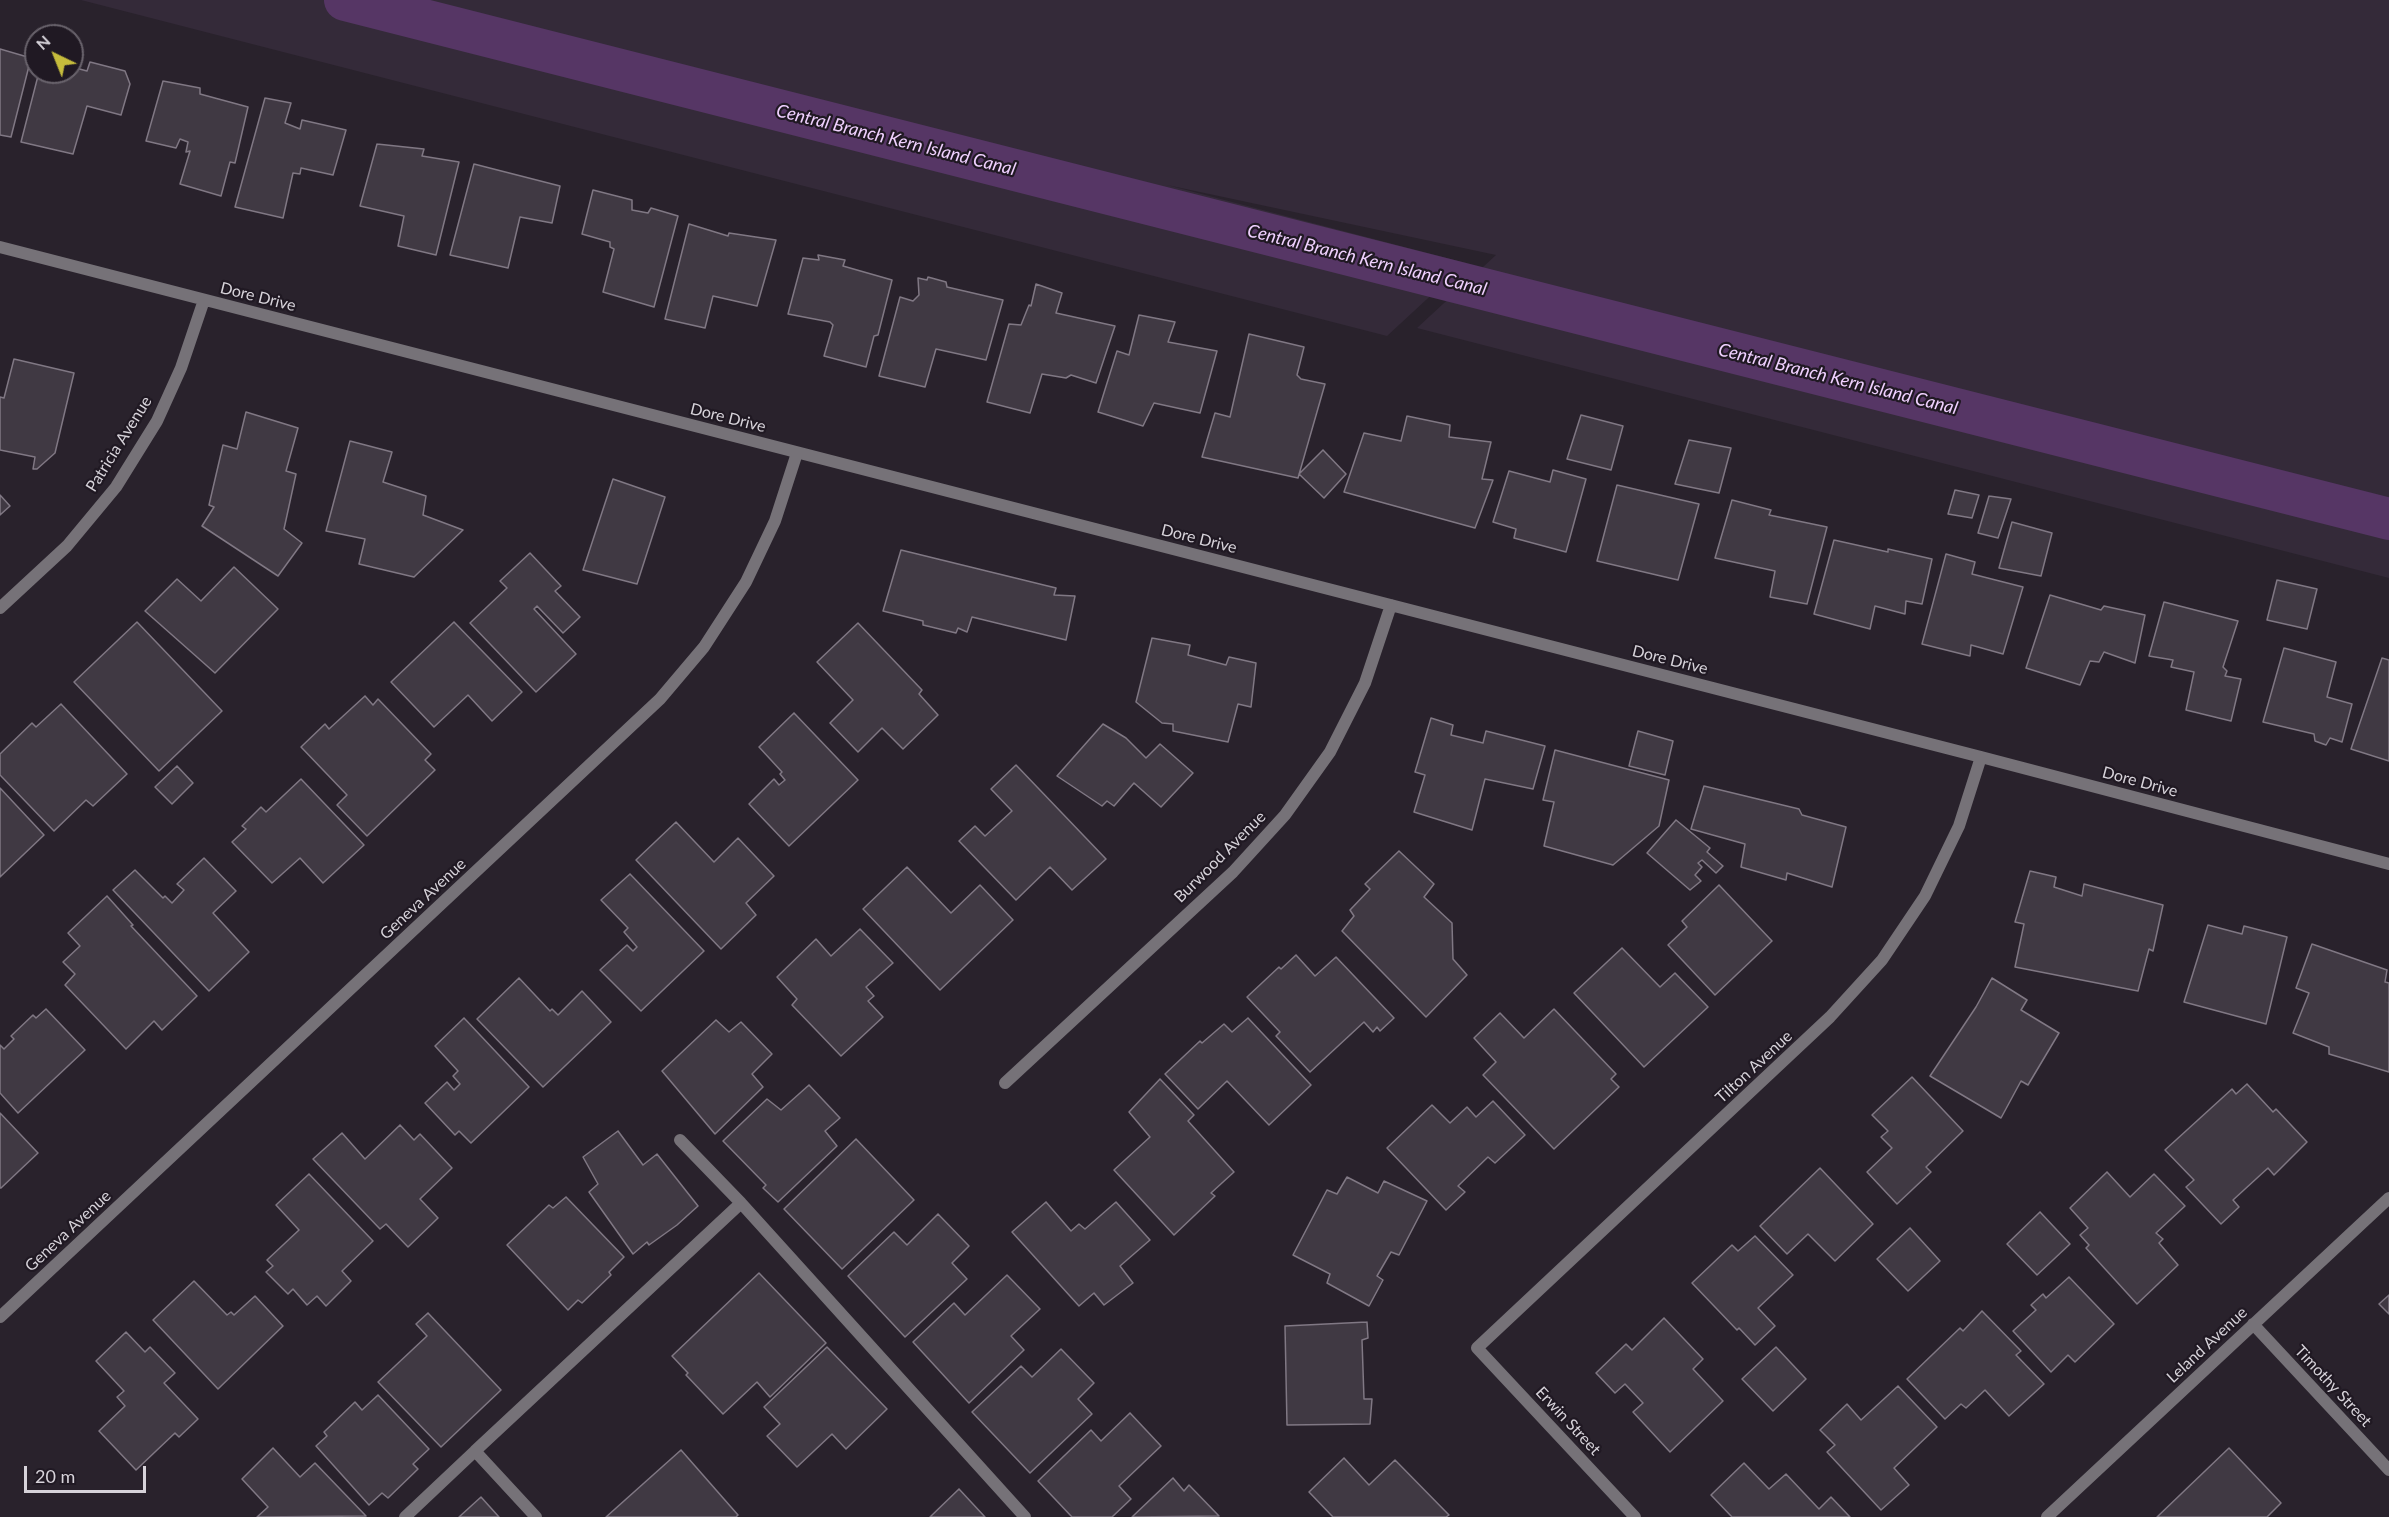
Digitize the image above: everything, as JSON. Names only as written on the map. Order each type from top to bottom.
[{"type":"street","name":"Dore Drive","points":[[0,247],[2389,864]]},
{"type":"street","name":"Patricia Avenue","points":[[0,608],[67,546],[116,487],[157,421],[181,368],[204,300]]},
{"type":"street","name":"Geneva Avenue","points":[[0,1317],[660,699],[704,647],[746,582],[775,521],[797,453]]},
{"type":"street","name":"Burwood Avenue","points":[[1005,1083],[1233,872],[1286,815],[1330,752],[1365,683],[1391,606]]},
{"type":"street","name":"Tilton Avenue","points":[[1477,1348],[1830,1017],[1882,960],[1925,896],[1959,826],[1981,757]]},
{"type":"street","points":[[681,1140],[741,1203],[1025,1517]]},
{"type":"street","name":"Leland Avenue","points":[[2048,1517],[2389,1198]]},
{"type":"street","points":[[405,1517],[741,1203]]},
{"type":"street","name":"Timothy Street","points":[[2253,1324],[2389,1470]]},
{"type":"street","name":"Erwin Street","points":[[1477,1348],[1635,1517]]},
{"type":"street","points":[[475,1451],[536,1517]]},
{"type":"shaded area","points":[[81,0],[2389,0],[2389,578],[1417,328],[1496,255],[1167,185],[1466,263],[1387,336]]},
{"type":"building","points":[[0,49],[24,56],[24,84],[11,137],[0,135]]},
{"type":"building","points":[[90,62],[125,71],[130,84],[121,115],[87,106],[73,154],[21,142],[36,84],[84,84],[84,70],[87,71]]},
{"type":"building","points":[[163,81],[200,88],[200,94],[248,107],[235,163],[230,162],[221,196],[180,184],[190,151],[186,152],[188,142],[180,139],[176,148],[146,141]]},
{"type":"building","points":[[265,98],[291,103],[285,123],[300,129],[302,120],[346,130],[333,175],[301,168],[300,174],[293,173],[283,218],[235,207]]},
{"type":"building","points":[[377,144],[424,149],[422,156],[459,162],[436,255],[398,246],[404,216],[360,206]]},
{"type":"building","points":[[474,164],[560,186],[552,223],[520,217],[508,268],[450,255]]},
{"type":"building","points":[[593,190],[632,200],[632,210],[648,213],[651,208],[678,216],[654,307],[603,292],[614,249],[610,247],[610,242],[582,234]]},
{"type":"building","points":[[689,224],[728,236],[729,233],[776,240],[757,306],[713,296],[705,328],[665,319]]},
{"type":"building","points":[[818,255],[845,260],[843,266],[892,280],[878,335],[874,336],[866,367],[824,356],[833,325],[830,322],[788,314],[803,258],[819,260]]},
{"type":"building","points":[[928,277],[946,282],[947,287],[1003,300],[986,360],[936,349],[925,387],[879,376],[900,297],[913,301],[919,295],[918,278],[927,280]]},
{"type":"building","points":[[1036,284],[1062,293],[1056,313],[1115,326],[1096,383],[1071,375],[1066,378],[1042,374],[1030,413],[987,402],[1009,324],[1021,325],[1029,305],[1031,306]]},
{"type":"building","points":[[1139,315],[1175,322],[1168,342],[1217,351],[1200,413],[1154,403],[1143,426],[1098,412],[1117,351],[1129,355]]},
{"type":"building","points":[[1249,334],[1304,347],[1297,375],[1301,379],[1325,384],[1298,478],[1202,457],[1215,413],[1230,417]]},
{"type":"building","points":[[14,359],[74,373],[55,453],[37,469],[33,469],[35,457],[0,450],[0,397],[4,398]]},
{"type":"building","points":[[246,412],[298,428],[286,471],[296,474],[284,529],[302,543],[278,576],[202,526],[214,507],[209,505],[223,445],[237,449]]},
{"type":"building","points":[[1581,415],[1623,426],[1611,470],[1567,459]]},
{"type":"building","points":[[1407,416],[1450,425],[1449,437],[1491,442],[1482,479],[1493,480],[1475,528],[1344,492],[1364,433],[1401,441]]},
{"type":"building","points":[[1689,440],[1731,448],[1719,493],[1675,484]]},
{"type":"building","points":[[350,441],[392,452],[383,482],[426,496],[423,515],[463,530],[414,577],[359,564],[365,539],[326,531]]},
{"type":"building","points":[[1323,450],[1346,474],[1324,498],[1299,474]]},
{"type":"building","points":[[1553,470],[1586,479],[1566,552],[1514,538],[1516,529],[1493,522],[1509,471],[1550,482]]},
{"type":"building","points":[[613,479],[665,497],[637,584],[583,570]]},
{"type":"building","points":[[1617,485],[1699,504],[1678,580],[1597,561]]},
{"type":"building","points":[[1955,490],[1979,495],[1972,518],[1948,514]]},
{"type":"building","points":[[0,495],[10,506],[0,515]]},
{"type":"building","points":[[1989,496],[2011,499],[1998,538],[1978,533]]},
{"type":"building","points":[[1732,500],[1771,510],[1769,515],[1827,527],[1807,604],[1770,597],[1775,571],[1715,558]]},
{"type":"building","points":[[2012,522],[2052,533],[2041,576],[1999,568]]},
{"type":"building","points":[[1834,540],[1932,559],[1922,604],[1906,601],[1905,614],[1875,606],[1870,629],[1814,614]]},
{"type":"building","points":[[901,550],[1056,588],[1054,595],[1075,596],[1066,640],[972,617],[967,632],[958,628],[956,633],[923,625],[923,621],[883,611]]},
{"type":"building","points":[[530,553],[561,586],[555,591],[580,617],[563,633],[537,606],[534,609],[576,654],[536,692],[470,623],[507,588],[500,581]]},
{"type":"building","points":[[1946,554],[1975,562],[1972,574],[2023,587],[2003,654],[1971,645],[1970,656],[1922,644]]},
{"type":"building","points":[[234,567],[278,609],[215,673],[145,611],[177,579],[201,601]]},
{"type":"building","points":[[2277,580],[2317,589],[2307,629],[2267,620]]},
{"type":"building","points":[[2050,595],[2101,610],[2104,606],[2145,615],[2135,663],[2104,652],[2099,662],[2090,661],[2080,685],[2026,668]]},
{"type":"building","points":[[2164,602],[2238,621],[2223,667],[2227,671],[2225,676],[2241,679],[2231,721],[2186,710],[2194,672],[2171,667],[2173,660],[2149,656]]},
{"type":"building","points":[[137,622],[222,711],[159,771],[74,682]]},
{"type":"building","points":[[454,622],[522,692],[492,721],[468,695],[434,727],[391,682]]},
{"type":"building","points":[[858,623],[922,690],[919,694],[938,715],[903,749],[882,728],[858,752],[830,723],[853,700],[817,662]]},
{"type":"building","points":[[1152,638],[1190,645],[1188,655],[1226,665],[1229,657],[1256,663],[1251,707],[1238,704],[1228,742],[1173,731],[1173,724],[1162,723],[1136,702]]},
{"type":"building","points":[[2284,648],[2336,662],[2327,697],[2352,704],[2342,742],[2330,738],[2326,745],[2315,741],[2314,734],[2263,722]]},
{"type":"building","points":[[2382,658],[2389,660],[2389,761],[2351,749]]},
{"type":"building","points":[[365,696],[373,705],[378,699],[431,754],[425,760],[435,770],[367,836],[337,805],[347,795],[301,747],[325,724],[329,729]]},
{"type":"building","points":[[61,704],[127,774],[93,806],[86,800],[54,831],[0,775],[0,754],[32,723],[36,727]]},
{"type":"building","points":[[794,713],[858,780],[789,846],[749,804],[774,779],[779,785],[785,780],[780,774],[782,772],[759,747]]},
{"type":"building","points":[[1431,718],[1453,725],[1451,735],[1483,743],[1486,731],[1545,746],[1533,789],[1485,779],[1472,830],[1414,812],[1425,775],[1415,772]]},
{"type":"building","points":[[1103,724],[1126,738],[1146,758],[1160,744],[1193,773],[1161,807],[1134,783],[1114,806],[1107,801],[1102,806],[1057,776]]},
{"type":"building","points":[[1638,731],[1673,741],[1665,775],[1629,766]]},
{"type":"building","points":[[1555,750],[1669,780],[1659,826],[1613,865],[1544,846],[1554,802],[1543,800]]},
{"type":"building","points":[[1016,765],[1106,859],[1072,890],[1050,867],[1016,900],[959,841],[975,826],[985,836],[1012,811],[991,789]]},
{"type":"building","points":[[177,766],[193,783],[172,804],[155,787]]},
{"type":"building","points":[[301,779],[364,845],[323,883],[300,858],[272,883],[232,842],[246,829],[242,826],[261,807],[266,812]]},
{"type":"building","points":[[1704,786],[1799,809],[1802,815],[1846,827],[1832,887],[1787,873],[1786,880],[1741,867],[1745,844],[1691,829]]},
{"type":"building","points":[[0,788],[44,835],[0,877]]},
{"type":"building","points":[[1676,820],[1710,848],[1707,852],[1723,866],[1716,873],[1702,860],[1698,863],[1702,867],[1695,875],[1701,881],[1690,890],[1647,853]]},
{"type":"building","points":[[676,822],[714,862],[738,838],[774,876],[746,903],[756,915],[721,949],[636,860]]},
{"type":"building","points":[[1399,851],[1434,884],[1424,897],[1452,923],[1453,959],[1467,975],[1426,1017],[1342,931],[1354,916],[1350,910],[1370,889],[1365,884]]},
{"type":"building","points":[[204,858],[236,891],[213,913],[249,952],[209,991],[113,890],[135,870],[163,898],[165,896],[172,903],[184,890],[177,884]]},
{"type":"building","points":[[907,867],[951,913],[980,885],[1013,920],[940,990],[863,909]]},
{"type":"building","points":[[2030,871],[2056,877],[2054,887],[2082,896],[2084,884],[2163,905],[2153,951],[2149,949],[2138,991],[2015,967],[2024,924],[2015,922]]},
{"type":"building","points":[[630,874],[704,951],[641,1011],[600,970],[627,945],[633,951],[637,947],[624,932],[628,928],[601,900]]},
{"type":"building","points":[[1719,885],[1772,941],[1715,995],[1668,945],[1687,927],[1682,921]]},
{"type":"building","points":[[107,896],[133,925],[131,926],[197,996],[162,1030],[154,1021],[126,1049],[65,985],[75,974],[63,962],[80,946],[68,933]]},
{"type":"building","points":[[2208,925],[2242,934],[2244,926],[2287,937],[2266,1024],[2184,1002]]},
{"type":"building","points":[[860,929],[893,963],[866,987],[874,996],[868,1001],[883,1017],[841,1056],[792,1005],[797,999],[777,977],[816,939],[831,956]]},
{"type":"building","points":[[2312,944],[2387,970],[2385,982],[2389,983],[2389,1072],[2329,1054],[2329,1047],[2293,1033],[2309,993],[2296,988]]},
{"type":"building","points":[[1622,948],[1660,987],[1675,973],[1708,1007],[1644,1067],[1574,993]]},
{"type":"building","points":[[1296,955],[1315,976],[1336,957],[1394,1018],[1380,1031],[1377,1027],[1373,1032],[1364,1022],[1310,1072],[1276,1036],[1280,1032],[1247,997],[1279,967],[1281,969]]},
{"type":"building","points":[[519,978],[550,1011],[552,1009],[558,1015],[582,991],[611,1022],[543,1087],[477,1019]]},
{"type":"building","points":[[1992,978],[2027,1000],[2021,1010],[2059,1033],[2028,1085],[2021,1081],[2001,1118],[1930,1076],[1976,1007]]},
{"type":"building","points":[[46,1009],[85,1050],[18,1113],[0,1093],[0,1045],[4,1049],[14,1039],[11,1036],[33,1015],[36,1018]]},
{"type":"building","points":[[1554,1009],[1616,1074],[1611,1079],[1619,1087],[1554,1149],[1483,1075],[1496,1062],[1474,1038],[1500,1013],[1524,1038]]},
{"type":"building","points":[[464,1018],[529,1087],[471,1143],[459,1131],[455,1135],[425,1103],[447,1082],[454,1090],[460,1084],[453,1076],[458,1071],[435,1046]]},
{"type":"building","points":[[1248,1018],[1311,1085],[1269,1125],[1227,1081],[1198,1109],[1165,1074],[1200,1041],[1202,1043],[1224,1024],[1232,1032]]},
{"type":"building","points":[[716,1020],[729,1032],[741,1022],[772,1054],[752,1074],[763,1087],[715,1134],[662,1071]]},
{"type":"building","points":[[1912,1077],[1963,1131],[1926,1167],[1931,1172],[1897,1204],[1867,1172],[1892,1148],[1881,1137],[1888,1131],[1872,1115]]},
{"type":"building","points":[[1160,1079],[1194,1115],[1188,1121],[1234,1172],[1211,1193],[1215,1196],[1174,1235],[1114,1170],[1150,1137],[1129,1112]]},
{"type":"building","points":[[2247,1084],[2273,1112],[2276,1109],[2307,1142],[2274,1175],[2268,1168],[2233,1200],[2239,1207],[2221,1224],[2186,1187],[2194,1180],[2165,1150],[2232,1089],[2236,1094]]},
{"type":"building","points":[[809,1085],[840,1118],[825,1131],[837,1146],[778,1202],[763,1188],[766,1185],[723,1141],[767,1099],[781,1110]]},
{"type":"building","points":[[1493,1101],[1525,1135],[1495,1163],[1488,1157],[1458,1186],[1465,1192],[1446,1210],[1387,1148],[1432,1105],[1450,1123],[1467,1107],[1476,1117]]},
{"type":"building","points":[[0,1113],[38,1153],[1,1188],[0,1188]]},
{"type":"building","points":[[400,1125],[414,1140],[420,1134],[452,1168],[420,1199],[438,1218],[408,1247],[386,1224],[380,1229],[313,1159],[342,1133],[365,1159]]},
{"type":"building","points":[[618,1131],[643,1165],[657,1154],[698,1206],[677,1225],[649,1245],[647,1242],[633,1254],[589,1192],[598,1184],[583,1157]]},
{"type":"building","points":[[856,1139],[914,1200],[842,1269],[784,1209]]},
{"type":"building","points":[[1820,1168],[1873,1224],[1835,1261],[1808,1234],[1787,1254],[1760,1226]]},
{"type":"building","points":[[2107,1172],[2130,1197],[2154,1174],[2185,1206],[2156,1233],[2163,1239],[2159,1243],[2178,1265],[2137,1304],[2086,1248],[2089,1245],[2080,1235],[2088,1228],[2070,1208]]},
{"type":"building","points":[[309,1174],[373,1241],[342,1271],[351,1281],[326,1306],[317,1296],[307,1305],[293,1289],[288,1294],[266,1272],[273,1266],[267,1260],[299,1230],[276,1205]]},
{"type":"building","points":[[1347,1177],[1378,1193],[1384,1181],[1427,1201],[1399,1255],[1391,1252],[1377,1276],[1383,1280],[1369,1306],[1327,1283],[1330,1274],[1293,1255],[1327,1190],[1337,1194]]},
{"type":"building","points":[[566,1197],[624,1257],[609,1272],[611,1275],[582,1303],[578,1300],[568,1310],[507,1245],[549,1205],[553,1208]]},
{"type":"building","points":[[1046,1202],[1071,1231],[1079,1224],[1085,1229],[1116,1202],[1150,1240],[1120,1266],[1133,1283],[1104,1305],[1094,1293],[1079,1306],[1012,1232]]},
{"type":"building","points":[[2040,1212],[2070,1244],[2037,1275],[2007,1244]]},
{"type":"building","points":[[938,1214],[969,1246],[952,1263],[967,1279],[905,1337],[848,1276],[894,1232],[907,1245]]},
{"type":"building","points":[[1910,1228],[1940,1261],[1908,1291],[1877,1259]]},
{"type":"building","points":[[1755,1236],[1793,1275],[1758,1308],[1775,1326],[1755,1345],[1739,1328],[1737,1330],[1692,1283],[1732,1245],[1738,1251]]},
{"type":"building","points":[[759,1273],[826,1343],[770,1397],[757,1382],[723,1414],[686,1375],[688,1373],[672,1356]]},
{"type":"building","points":[[1007,1275],[1040,1309],[1011,1336],[1024,1350],[969,1403],[913,1342],[954,1303],[965,1315]]},
{"type":"building","points":[[2069,1277],[2114,1324],[2075,1362],[2068,1355],[2051,1372],[2013,1331],[2036,1310],[2031,1305],[2043,1294],[2046,1298]]},
{"type":"building","points":[[194,1281],[227,1315],[231,1312],[234,1315],[255,1296],[283,1326],[218,1389],[153,1320]]},
{"type":"building","points":[[2389,1295],[2389,1314],[2379,1304]]},
{"type":"building","points":[[1982,1311],[2021,1351],[2016,1355],[2044,1384],[2009,1416],[1985,1390],[1966,1408],[1961,1404],[1945,1419],[1907,1379],[1960,1328],[1963,1331]]},
{"type":"building","points":[[428,1313],[501,1390],[441,1447],[378,1382],[427,1336],[416,1324]]},
{"type":"building","points":[[1664,1318],[1703,1359],[1693,1369],[1723,1401],[1670,1452],[1633,1412],[1643,1403],[1625,1384],[1615,1393],[1596,1373],[1626,1344],[1632,1350]]},
{"type":"building","points":[[1367,1322],[1368,1338],[1362,1340],[1364,1399],[1372,1399],[1370,1424],[1287,1425],[1285,1326]]},
{"type":"building","points":[[126,1332],[145,1352],[150,1347],[175,1373],[164,1383],[198,1419],[179,1437],[175,1433],[136,1470],[99,1431],[125,1406],[117,1397],[124,1391],[96,1361]]},
{"type":"building","points":[[827,1347],[887,1409],[846,1449],[832,1434],[797,1467],[767,1436],[780,1424],[764,1407]]},
{"type":"building","points":[[1776,1347],[1806,1379],[1773,1411],[1742,1379]]},
{"type":"building","points":[[1061,1349],[1094,1383],[1078,1399],[1092,1414],[1030,1473],[972,1412],[1021,1366],[1032,1377]]},
{"type":"building","points":[[1898,1386],[1937,1427],[1894,1468],[1909,1485],[1881,1510],[1827,1452],[1835,1445],[1820,1430],[1847,1404],[1861,1420]]},
{"type":"building","points":[[378,1395],[429,1449],[413,1464],[418,1469],[388,1498],[382,1493],[369,1505],[316,1446],[327,1436],[324,1432],[355,1402],[362,1410]]},
{"type":"building","points":[[1130,1413],[1161,1446],[1119,1486],[1131,1499],[1112,1517],[1072,1517],[1038,1481],[1091,1430],[1101,1441]]},
{"type":"building","points":[[273,1448],[300,1477],[315,1463],[366,1516],[257,1517],[268,1507],[242,1479]]},
{"type":"building","points":[[2229,1448],[2281,1503],[2267,1517],[2157,1517]]},
{"type":"building","points":[[681,1450],[738,1515],[736,1517],[606,1517]]},
{"type":"building","points":[[1344,1458],[1369,1485],[1395,1460],[1449,1515],[1446,1517],[1333,1517],[1309,1492]]},
{"type":"building","points":[[1744,1463],[1769,1489],[1786,1474],[1819,1509],[1831,1497],[1850,1517],[1732,1517],[1711,1495]]},
{"type":"building","points":[[1173,1478],[1184,1491],[1189,1485],[1219,1516],[1132,1517]]},
{"type":"building","points":[[959,1489],[985,1517],[930,1517]]},
{"type":"building","points":[[481,1497],[499,1517],[459,1517]]},
{"type":"waterway","name":"Central Branch Kern Island Canal","points":[[345,0],[2389,519]]}]
